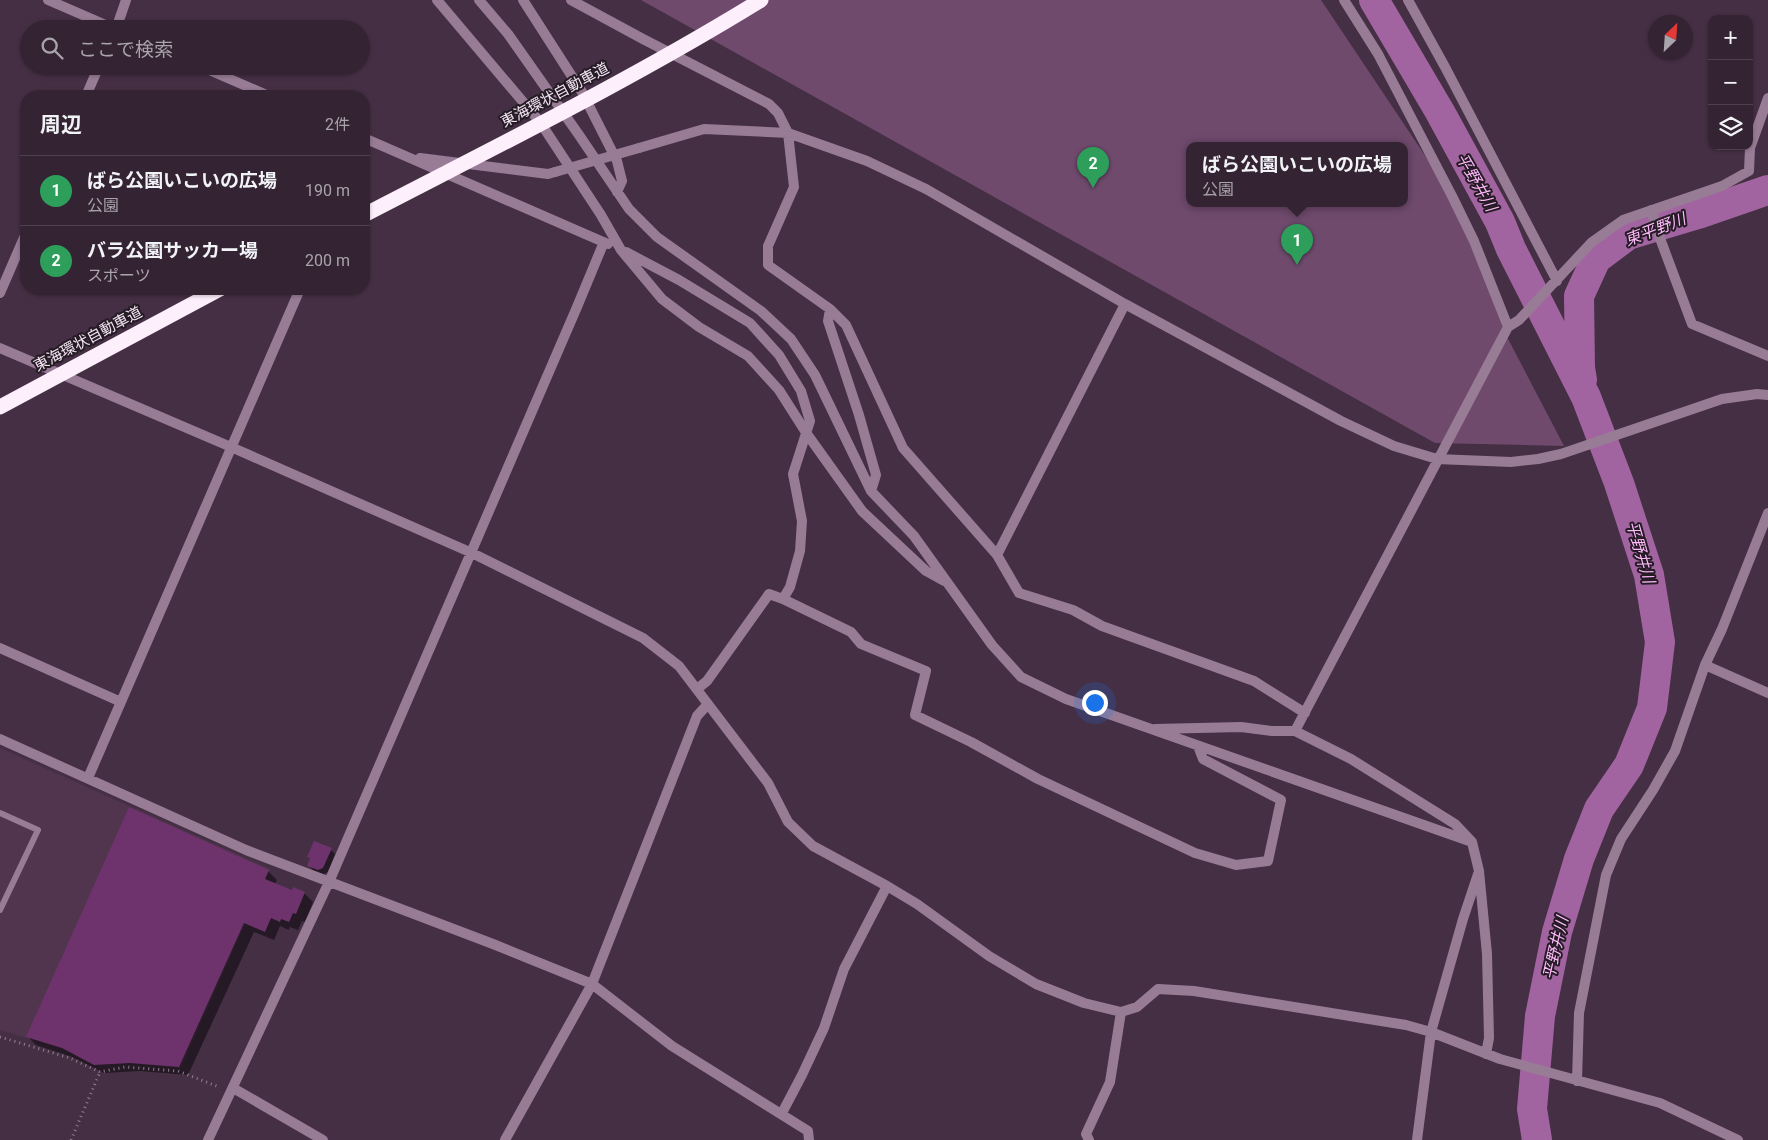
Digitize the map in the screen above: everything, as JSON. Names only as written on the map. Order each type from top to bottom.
[{"type":"highway","name":"東海環状自動車道","points":[[370,212],[602,90],[713,29],[760,0]]},
{"type":"highway","name":"東海環状自動車道","points":[[0,407],[209,295]]},
{"type":"street","points":[[48,0],[94,20]]},
{"type":"street","points":[[118,20],[126,0]]},
{"type":"street","points":[[437,0],[540,122],[602,215],[621,250],[662,299],[699,327],[748,356],[780,390],[806,434],[862,511],[926,571],[947,583]]},
{"type":"street","points":[[479,0],[508,34],[629,210],[657,237],[761,311],[791,339],[815,375],[871,491],[914,536],[992,644],[1021,677],[1066,699],[1472,842]]},
{"type":"street","points":[[523,0],[582,92],[617,161],[622,181],[617,192]]},
{"type":"street","points":[[571,0],[769,104],[778,113],[788,133],[794,187],[768,246],[768,265],[830,309],[846,325],[903,448],[997,555],[1019,593],[1073,610],[1102,626],[1254,681],[1305,713]]},
{"type":"street","points":[[1344,0],[1378,54],[1461,214],[1474,241],[1508,327]]},
{"type":"street","points":[[1408,0],[1445,67],[1555,283]]},
{"type":"street","points":[[89,90],[95,75]]},
{"type":"street","points":[[221,75],[255,90]]},
{"type":"street","points":[[1295,731],[1508,327],[1519,320],[1592,242],[1623,220],[1653,214],[1722,186],[1749,171],[1750,148],[1768,98]]},
{"type":"street","points":[[409,157],[548,174],[704,129],[788,133],[868,161],[926,189],[1125,304],[1341,421],[1394,446],[1437,459],[1511,462],[1538,459],[1561,454],[1722,399],[1757,394],[1768,395]]},
{"type":"street","points":[[370,142],[409,157],[604,242],[679,280],[750,323],[779,354],[801,391],[810,421],[792,474],[802,521],[800,551],[790,587],[783,599]]},
{"type":"street","points":[[1653,214],[1692,324],[1768,356]]},
{"type":"street","points":[[208,1140],[329,882],[472,553],[604,242]]},
{"type":"street","points":[[0,293],[20,247]]},
{"type":"street","points":[[88,778],[297,295]]},
{"type":"street","points":[[997,555],[1125,304]]},
{"type":"street","points":[[830,309],[828,321],[859,415],[876,475],[871,491]]},
{"type":"street","points":[[750,323],[761,311]]},
{"type":"street","points":[[0,348],[472,553],[643,638],[679,666],[768,783],[788,822],[813,846],[917,904],[989,956],[1036,984],[1084,1003],[1121,1012],[1137,1007],[1158,989],[1194,991],[1406,1025],[1431,1032],[1500,1059],[1660,1103],[1738,1140]]},
{"type":"street","points":[[1577,1081],[1579,1013],[1606,875],[1621,838],[1653,790],[1675,751],[1705,665],[1722,629],[1768,513]]},
{"type":"street","points":[[697,689],[707,681],[769,594],[851,632],[861,644],[926,671],[915,715],[1038,778],[1195,852],[1236,865],[1268,861],[1280,800],[1203,759],[1198,746]]},
{"type":"street","points":[[0,648],[121,702]]},
{"type":"street","points":[[1705,665],[1768,693]]},
{"type":"street","points":[[506,1140],[592,984],[697,716],[708,704]]},
{"type":"street","points":[[1149,729],[1241,727],[1272,731],[1295,731],[1383,777],[1455,824],[1472,842],[1479,871],[1487,954],[1489,1038],[1486,1054]]},
{"type":"street","points":[[0,740],[246,850],[494,944],[592,984],[672,1046],[808,1131],[809,1140]]},
{"type":"street","points":[[1417,1140],[1431,1032],[1463,919],[1479,871]]},
{"type":"street","points":[[782,1113],[824,1028],[844,969],[887,886]]},
{"type":"street","points":[[1089,1140],[1086,1134],[1110,1082],[1121,1012]]},
{"type":"street","points":[[232,1090],[323,1140]]},
{"type":"lane","points":[[0,813],[38,830],[0,910]]},
{"type":"path","points":[[0,1037],[70,1058],[100,1072],[125,1067],[178,1071],[232,1090]]},
{"type":"path","points":[[71,1140],[100,1072]]},
{"type":"shaded area","points":[[641,0],[1321,0],[1452,196],[1505,333],[1564,446],[1435,443]]},
{"type":"shaded area","points":[[0,748],[270,869],[181,1068],[130,1063],[94,1065],[62,1048],[0,1030]]},
{"type":"building","points":[[129,807],[269,870],[265,879],[292,890],[293,887],[305,892],[296,914],[293,913],[289,922],[281,919],[280,922],[271,918],[265,932],[244,923],[179,1067],[130,1063],[94,1065],[62,1048],[26,1037]]},
{"type":"building","points":[[314,841],[332,848],[323,868],[318,870],[307,866],[310,858],[307,857]]},
{"type":"waterway","name":"平野井川","points":[[1374,0],[1440,112],[1500,222],[1511,249],[1586,397],[1619,483],[1649,575],[1660,642],[1652,708],[1629,765],[1599,809],[1579,859],[1557,932],[1540,1016],[1532,1109],[1537,1140]]},
{"type":"waterway","name":"東平野川","points":[[1582,380],[1580,368],[1579,296],[1596,259],[1628,235],[1768,190]]},
{"type":"place","name":"バラ公園サッカー場","points":[[1093,188]]},
{"type":"place","name":"ばら公園いこいの広場","points":[[1297,265]]}]
